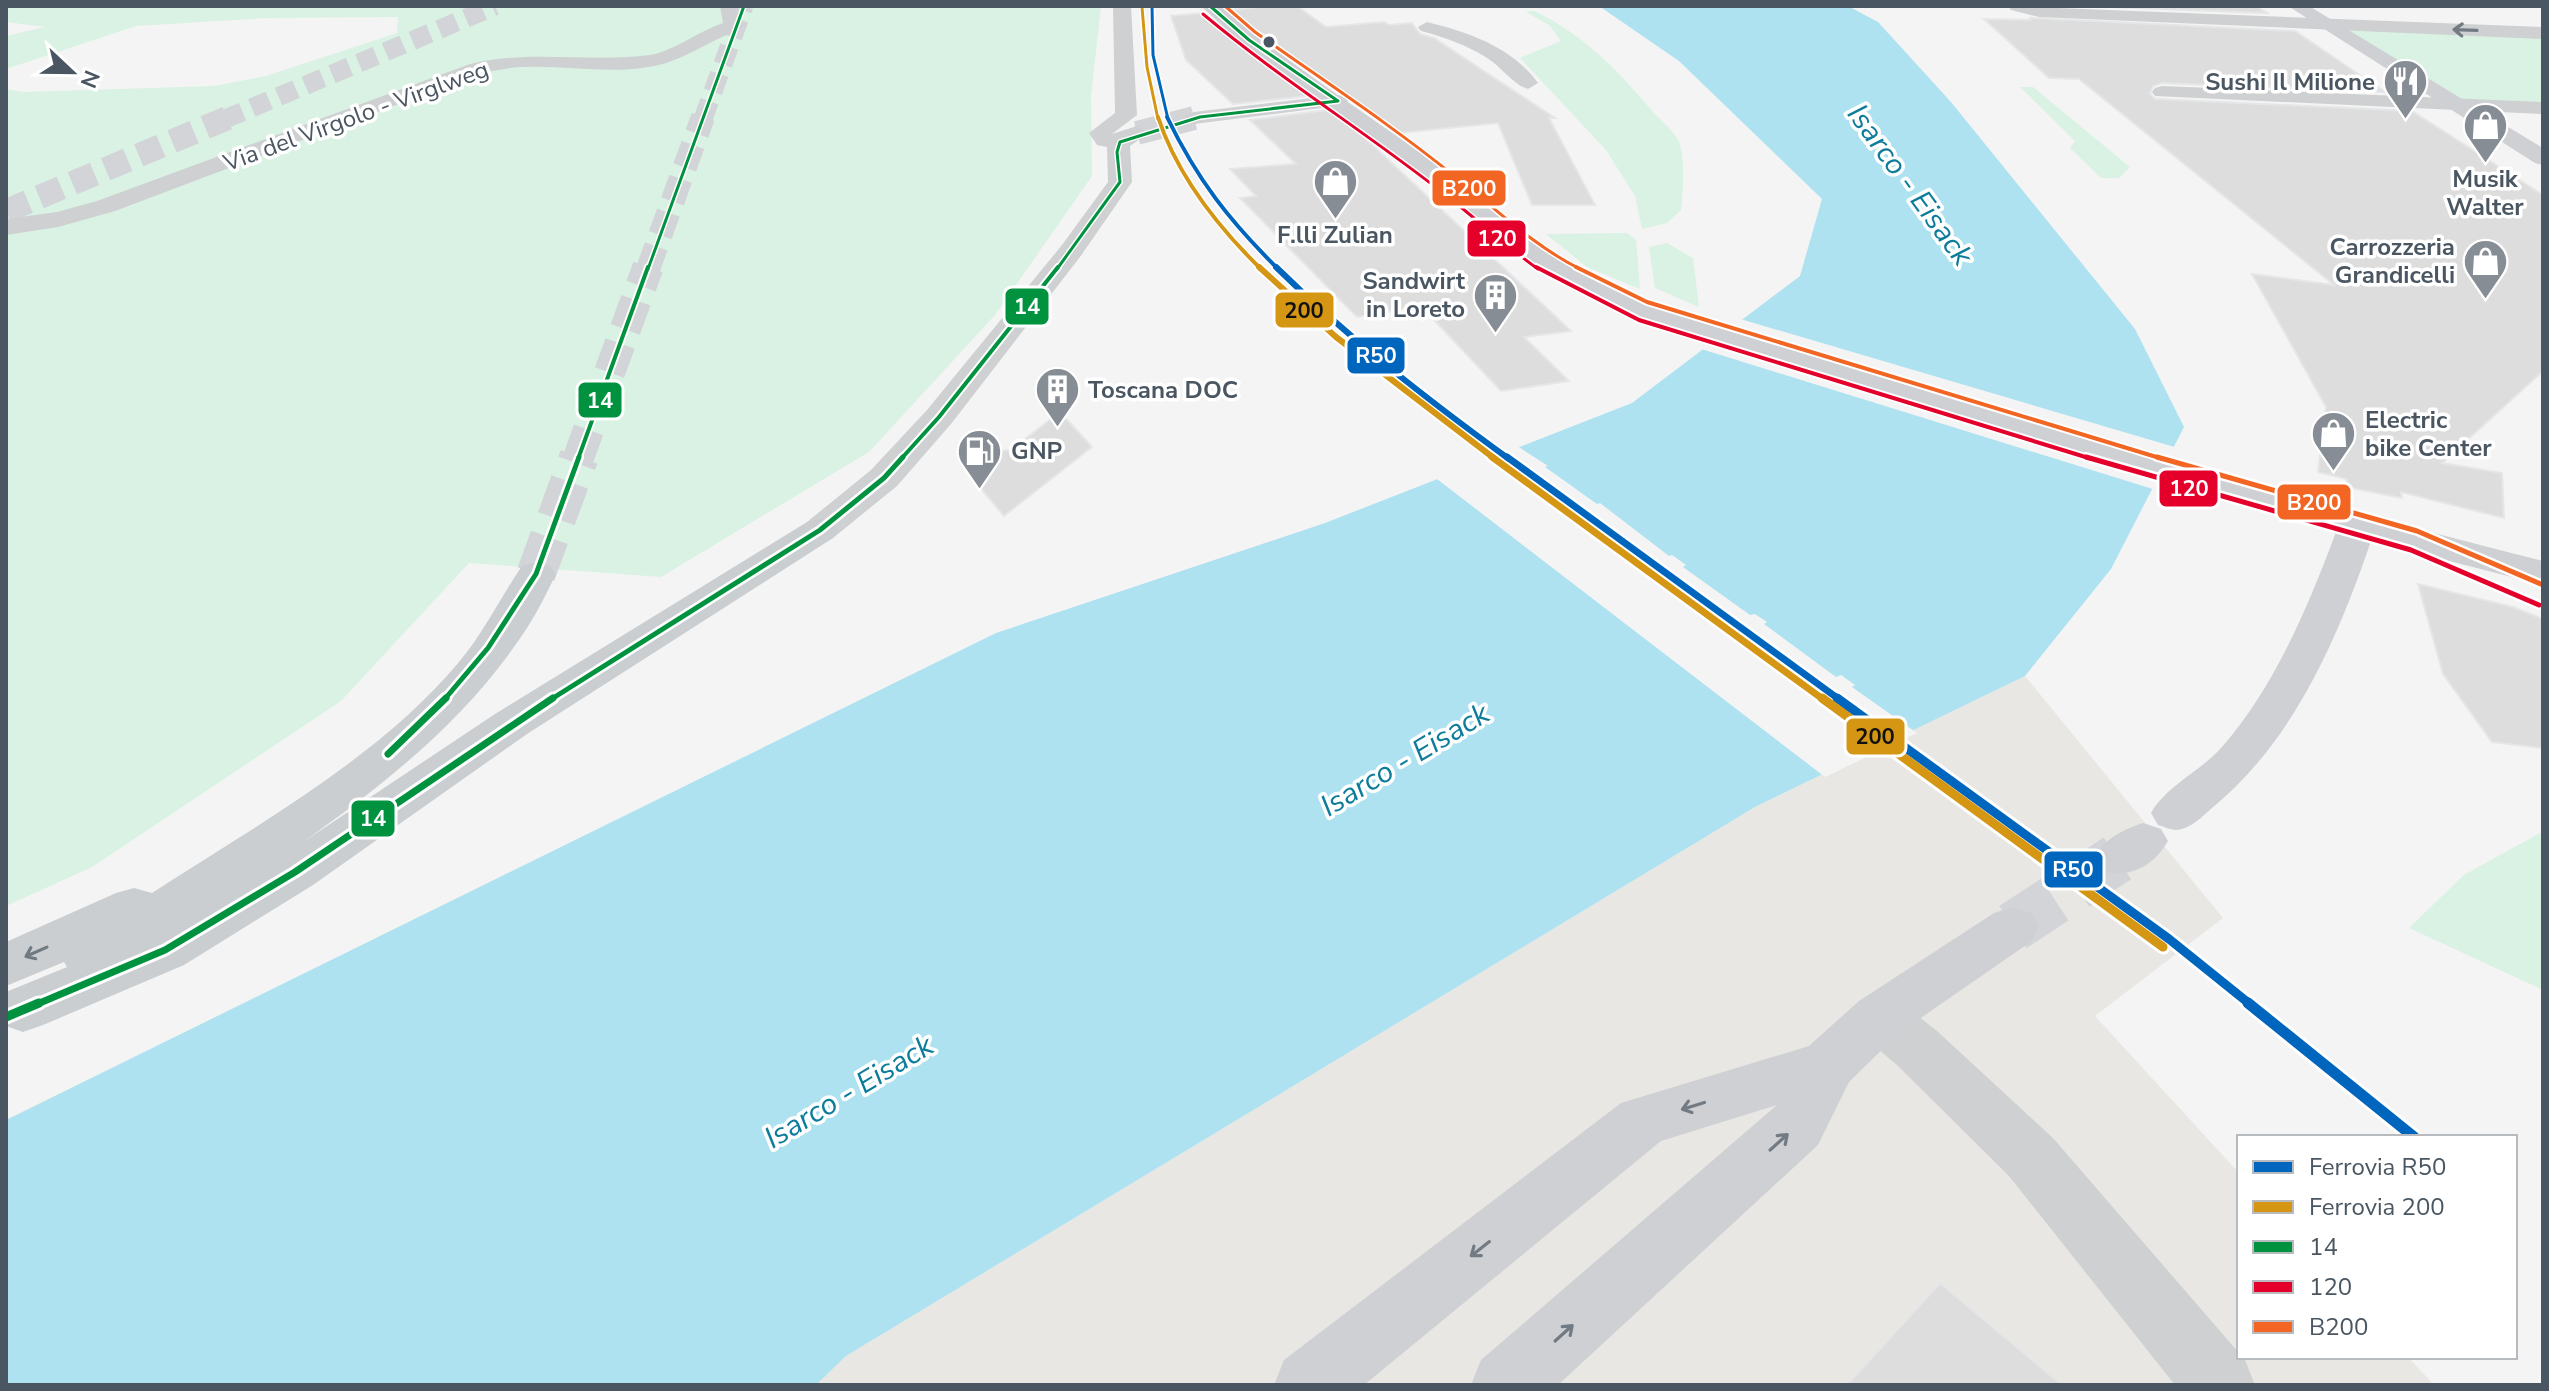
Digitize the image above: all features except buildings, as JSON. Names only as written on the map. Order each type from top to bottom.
[{"type":"main road","points":[[1210,6],[1249,40],[1338,101],[1553,267],[1643,311],[2187,477],[2357,526],[2543,573]]},
{"type":"main road","points":[[2297,6],[2543,158]]},
{"type":"main road","points":[[2146,837],[2239,757],[2291,676],[2342,569],[2357,526]]},
{"type":"main road","points":[[12,997],[165,950],[295,872],[511,724],[820,530]]},
{"type":"main road","points":[[2414,541],[2543,596]]},
{"type":"main road","points":[[12,997],[234,862],[332,798],[410,736],[472,674],[509,625],[536,574]]},
{"type":"main road","points":[[1506,1385],[1797,1126],[1828,1065],[1879,1017],[2013,927]]},
{"type":"main road","points":[[1309,1385],[1642,1121],[1828,1065]]},
{"type":"street","name":"Via del Virgolo - Virglweg","points":[[6,227],[58,219],[106,206],[477,68],[523,61],[594,64],[650,61],[672,56],[704,36],[733,26],[729,6]]},
{"type":"street","points":[[820,530],[884,478],[939,417],[1071,251],[1120,182],[1117,152],[1129,138],[1105,140],[1100,133],[1126,115],[1122,6]]},
{"type":"street","points":[[2017,6],[2039,12],[2543,33]]},
{"type":"street","points":[[1427,27],[1456,36],[1504,60],[1528,83]]},
{"type":"street","points":[[2162,92],[2543,108]]},
{"type":"street","points":[[1194,118],[1338,101]]},
{"type":"street","points":[[1879,1017],[1917,1048],[2031,1157],[2220,1385]]},
{"type":"shaded area","points":[[2025,676],[2223,918],[2095,1016],[2237,1171],[2237,1359],[2410,1359],[2434,1385],[816,1385],[846,1356],[1755,807]]},
{"type":"green space","points":[[6,6],[1101,6],[1091,96],[1092,176],[995,315],[869,452],[661,577],[469,563],[341,701],[92,867],[6,906],[6,89],[24,92],[214,86],[266,76],[397,33],[398,17],[267,18],[136,26],[6,69],[6,36],[45,27],[6,22]]},
{"type":"green space","points":[[1534,11],[1570,32],[1600,56],[1677,138],[1683,165],[1681,210],[1667,223],[1642,229],[1635,196],[1606,150],[1520,58],[1561,41],[1549,25],[1526,12]]},
{"type":"green space","points":[[2328,25],[2543,33],[2543,108],[2457,104]]},
{"type":"green space","points":[[2020,87],[2033,87],[2130,167],[2119,178],[2101,178],[2070,148],[2075,141]]},
{"type":"green space","points":[[1627,233],[1636,240],[1640,289],[1587,267],[1546,234]]},
{"type":"green space","points":[[1667,243],[1693,258],[1699,307],[1655,288],[1649,247]]},
{"type":"green space","points":[[2543,833],[2543,990],[2409,928],[2464,875]]},
{"type":"water","name":"Isarco - Eisack","points":[[1599,6],[1848,6],[1878,22],[1951,102],[2135,329],[2184,427],[2111,569],[2025,676],[1755,807],[846,1356],[816,1385],[6,1385],[6,1120],[996,633],[1325,523],[1632,403],[1800,276],[1822,199],[1679,61]]},
{"type":"pier","points":[[1737,318],[2178,448],[2156,490],[1698,348]]},
{"type":"pier","points":[[1514,444],[1597,504],[1600,503],[1669,556],[1686,565],[1683,567],[1750,615],[1755,614],[1767,622],[1764,624],[1836,677],[1841,675],[1855,685],[1852,687],[1917,733],[1825,777],[1433,476]]},
{"type":"tunnel","points":[[225,119],[495,6]]},
{"type":"tunnel","points":[[703,119],[744,6]]},
{"type":"tunnel","points":[[6,211],[230,117]]},
{"type":"tunnel","points":[[648,269],[703,117]]},
{"type":"tunnel","points":[[1137,133],[1194,118],[1190,119]]},
{"type":"tunnel","points":[[578,459],[648,267]]},
{"type":"tunnel","points":[[536,574],[579,457]]},
{"type":"tunnel","points":[[2013,927],[2118,858]]},
{"type":"rail line","name":"R50","points":[[1152,6],[1153,55],[1159,85],[1167,117],[1190,165],[1233,224],[1321,311],[1452,417],[2169,939],[2412,1135]]},
{"type":"rail line","name":"200","points":[[1142,7],[1152,97],[1161,127],[1183,173],[1214,217],[1292,299],[1465,437],[2163,947]]},
{"type":"transit line","name":"14","points":[[388,754],[431,714],[470,670],[505,624],[536,574],[744,6]]},
{"type":"transit line","name":"14","points":[[1210,6],[1249,40],[1338,101]]},
{"type":"transit line","name":"B200","points":[[1225,6],[1255,32],[1452,174],[1514,227],[1558,258],[1647,302],[2190,467],[2417,531],[2543,585]]},
{"type":"transit line","name":"120","points":[[1203,14],[1243,48],[1440,190],[1502,243],[1547,275],[1639,320],[2184,487],[2411,550],[2539,605]]},
{"type":"transit line","name":"14","points":[[6,1017],[165,950],[295,872],[511,724],[820,530],[884,478],[939,417],[1071,251],[1120,182],[1117,152],[1120,142],[1146,131],[1200,117],[1338,101]]},
{"type":"place","name":"Sushi Il Milione","points":[[2406,121]]},
{"type":"place","name":"Musik Walter","points":[[2485,164]]},
{"type":"place","name":"F.lli Zulian","points":[[1335,220]]},
{"type":"place","name":"Carrozzeria Grandicelli","points":[[2486,300]]},
{"type":"place","name":"Sandwirt in Loreto","points":[[1496,334]]},
{"type":"place","name":"Toscana DOC","points":[[1057,429]]},
{"type":"place","name":"Electric bike Center","points":[[2334,473]]},
{"type":"place","name":"GNP","points":[[980,490]]}]
